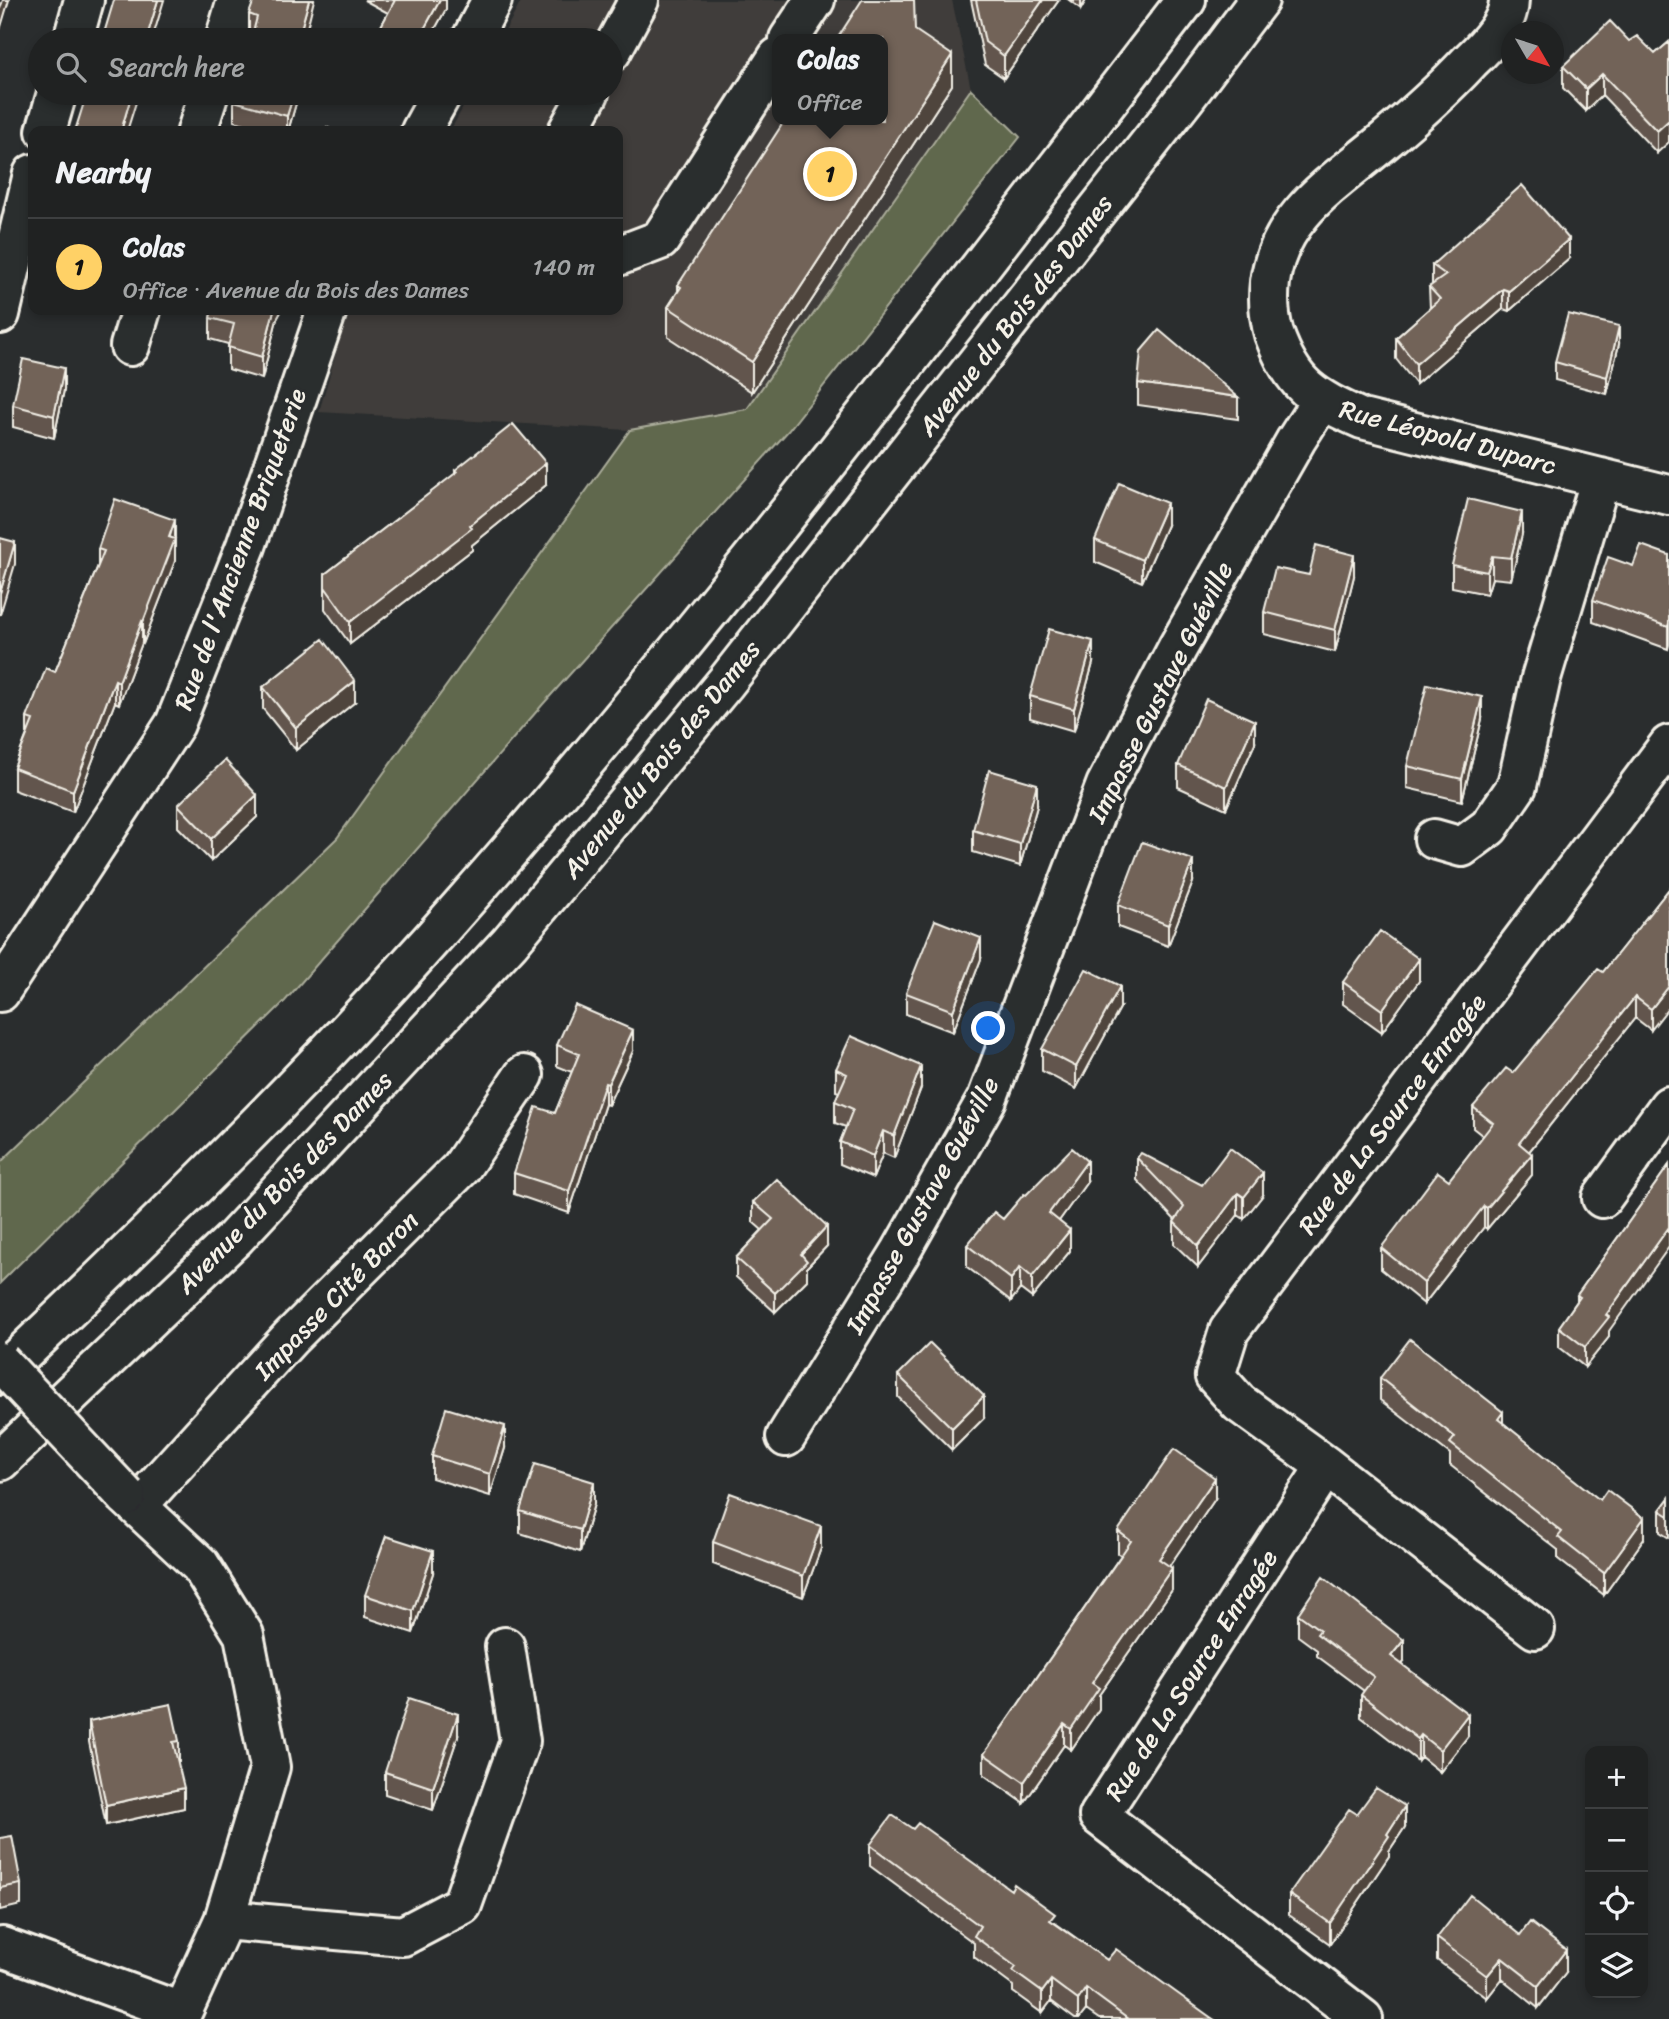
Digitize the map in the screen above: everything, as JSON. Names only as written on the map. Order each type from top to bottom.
[{"type":"main road","points":[[76,28],[84,0]]},
{"type":"main road","points":[[229,28],[237,0]]},
{"type":"main road","points":[[477,28],[492,0]]},
{"type":"main road","points":[[623,30],[639,0]]},
{"type":"main road","points":[[792,34],[815,0]]},
{"type":"main road","points":[[0,1375],[190,1193],[332,1048],[461,907],[622,717],[765,541],[917,350],[1186,0]]},
{"type":"main road","name":"Avenue du Bois des Dames","points":[[0,1461],[235,1238],[510,942],[726,682],[1259,0]]},
{"type":"main road","name":"Rue Léopold Duparc","points":[[1509,0],[1509,10],[1486,45],[1430,102],[1308,204],[1287,230],[1273,261],[1269,292],[1270,322],[1281,354],[1294,377],[1321,401],[1362,419],[1669,495]]},
{"type":"main road","points":[[623,254],[660,240],[772,66]]},
{"type":"main road","points":[[47,126],[54,105]]},
{"type":"main road","points":[[199,126],[205,105]]},
{"type":"main road","points":[[424,126],[435,105]]},
{"type":"main road","points":[[571,126],[582,105]]},
{"type":"main road","points":[[0,314],[20,183]]},
{"type":"main road","points":[[130,346],[139,315]]},
{"type":"main road","name":"Rue de l'Ancienne Briqueterie","points":[[0,992],[175,724],[246,546],[325,315]]},
{"type":"main road","name":"Impasse Gustave Guéville","points":[[786,1437],[900,1253],[987,1098],[1106,785],[1178,647],[1321,401]]},
{"type":"main road","points":[[1434,839],[1462,847],[1489,827],[1517,786],[1541,678],[1601,478]]},
{"type":"main road","name":"Rue de La Source Enragée","points":[[1535,1629],[1326,1466],[1240,1403],[1215,1376],[1229,1331],[1669,745]]},
{"type":"main road","name":"Impasse Cité Baron","points":[[131,1501],[461,1168],[524,1075]]},
{"type":"main road","points":[[1602,1198],[1669,1106]]},
{"type":"main road","points":[[0,1362],[131,1501],[200,1565],[244,1635],[270,1767],[224,1920],[180,2015],[2,1947],[0,1949]]},
{"type":"main road","name":"Rue de La Source Enragée","points":[[1326,1466],[1099,1816],[1363,2019]]},
{"type":"main road","points":[[224,1920],[403,1936],[462,1905],[520,1741],[505,1647]]},
{"type":"shaded area","points":[[522,0],[952,0],[971,89],[747,409],[630,430],[319,412],[344,325],[350,315],[623,315],[623,126],[453,126],[464,105],[623,105],[623,28],[507,28]]},
{"type":"green space","points":[[971,89],[1020,137],[788,431],[544,703],[285,1001],[0,1283],[0,1163],[337,838],[630,430],[747,409]]},
{"type":"building","points":[[114,0],[158,0],[150,28],[106,28]]},
{"type":"building","points":[[254,0],[309,0],[301,28],[254,28],[257,17],[249,14]]},
{"type":"building","points":[[395,0],[440,0],[425,28],[380,28]]},
{"type":"building","points":[[862,0],[914,0],[915,30],[952,55],[752,362],[668,307],[681,287],[678,285],[782,125],[888,125],[888,34],[840,34]]},
{"type":"building","points":[[976,0],[1043,0],[1004,56],[985,42]]},
{"type":"building","points":[[1610,21],[1629,41],[1637,36],[1655,54],[1669,42],[1669,120],[1657,131],[1602,74],[1586,89],[1564,65]]},
{"type":"building","points":[[83,105],[129,105],[122,126],[77,126]]},
{"type":"building","points":[[248,105],[290,105],[287,116]]},
{"type":"building","points":[[1522,185],[1569,239],[1509,291],[1503,289],[1416,364],[1396,338],[1440,299],[1429,287],[1446,275],[1432,265]]},
{"type":"building","points":[[1568,314],[1619,326],[1607,377],[1555,362]]},
{"type":"building","points":[[211,315],[273,315],[262,357],[228,347],[234,324],[210,318]]},
{"type":"building","points":[[1159,330],[1238,397],[1138,383],[1141,351]]},
{"type":"building","points":[[23,359],[64,368],[54,416],[13,405]]},
{"type":"building","points":[[513,424],[546,463],[470,525],[472,528],[350,622],[325,587],[325,574],[457,472],[455,470]]},
{"type":"building","points":[[1119,483],[1167,503],[1142,560],[1095,540]]},
{"type":"building","points":[[115,499],[175,520],[169,537],[175,539],[119,682],[115,680],[73,791],[14,768],[33,720],[27,718],[46,668],[55,672],[104,551],[98,549]]},
{"type":"building","points":[[1468,499],[1522,512],[1511,558],[1492,556],[1487,572],[1452,565]]},
{"type":"building","points":[[0,538],[15,542],[0,593]]},
{"type":"building","points":[[1316,545],[1354,555],[1335,630],[1264,612],[1275,568],[1309,575]]},
{"type":"building","points":[[1641,545],[1669,555],[1668,627],[1593,600],[1608,557],[1633,566]]},
{"type":"building","points":[[1049,629],[1093,641],[1074,709],[1030,696]]},
{"type":"building","points":[[323,639],[355,681],[296,728],[263,687]]},
{"type":"building","points":[[1427,684],[1482,697],[1462,779],[1407,766]]},
{"type":"building","points":[[1206,699],[1255,721],[1226,787],[1178,765]]},
{"type":"building","points":[[225,760],[257,795],[211,839],[178,805]]},
{"type":"building","points":[[989,770],[1037,784],[1020,844],[973,830]]},
{"type":"building","points":[[1142,842],[1193,860],[1168,925],[1118,905]]},
{"type":"building","points":[[1669,889],[1669,986],[1651,1009],[1635,997],[1519,1143],[1532,1154],[1487,1208],[1484,1206],[1424,1283],[1381,1248],[1438,1172],[1449,1180],[1493,1123],[1473,1107],[1506,1068],[1513,1073],[1598,969],[1603,972]]},
{"type":"building","points":[[935,920],[981,938],[953,1011],[906,993]]},
{"type":"building","points":[[1380,931],[1419,959],[1382,1010],[1343,982]]},
{"type":"building","points":[[1086,969],[1120,986],[1076,1067],[1042,1049]]},
{"type":"building","points":[[575,1005],[633,1030],[608,1084],[605,1083],[569,1191],[514,1173],[536,1107],[555,1113],[579,1054],[557,1045]]},
{"type":"building","points":[[851,1036],[921,1066],[894,1136],[883,1131],[873,1156],[840,1142],[853,1109],[835,1101],[847,1074],[836,1069]]},
{"type":"building","points":[[1072,1148],[1087,1161],[1049,1213],[1070,1230],[1032,1277],[1020,1267],[1011,1279],[967,1245],[994,1212],[1003,1219],[1024,1194],[1026,1195]]},
{"type":"building","points":[[1230,1148],[1263,1173],[1244,1197],[1238,1193],[1198,1246],[1174,1222],[1184,1207],[1137,1158],[1141,1153],[1202,1185]]},
{"type":"building","points":[[1669,1165],[1669,1227],[1606,1315],[1609,1317],[1585,1347],[1559,1327],[1580,1297],[1577,1295]]},
{"type":"building","points":[[777,1179],[827,1226],[801,1254],[807,1261],[775,1293],[736,1258],[773,1219],[753,1202]]},
{"type":"building","points":[[1410,1339],[1503,1412],[1498,1419],[1600,1500],[1607,1490],[1644,1518],[1604,1573],[1558,1537],[1562,1532],[1450,1443],[1455,1437],[1380,1378]]},
{"type":"building","points":[[930,1343],[984,1396],[952,1428],[898,1375]]},
{"type":"building","points":[[446,1408],[505,1426],[490,1474],[432,1456]]},
{"type":"building","points":[[1174,1449],[1215,1478],[1159,1559],[1172,1568],[1092,1683],[1099,1688],[1071,1729],[1064,1724],[1024,1782],[984,1754],[1131,1541],[1118,1531]]},
{"type":"building","points":[[535,1464],[594,1482],[580,1530],[520,1511]]},
{"type":"building","points":[[730,1493],[821,1526],[803,1576],[713,1542]]},
{"type":"building","points":[[1669,1498],[1669,1516],[1660,1510]]},
{"type":"building","points":[[386,1536],[433,1551],[413,1611],[365,1595]]},
{"type":"building","points":[[1323,1577],[1404,1640],[1391,1656],[1468,1714],[1440,1750],[1421,1735],[1418,1739],[1361,1695],[1374,1677],[1317,1634],[1320,1630],[1298,1614]]},
{"type":"building","points":[[409,1698],[458,1714],[433,1788],[385,1772]]},
{"type":"building","points":[[171,1704],[179,1741],[173,1742],[184,1788],[106,1805],[89,1721]]},
{"type":"building","points":[[1376,1788],[1405,1806],[1387,1834],[1389,1836],[1330,1923],[1289,1894],[1349,1809],[1357,1814]]},
{"type":"building","points":[[892,1815],[913,1829],[918,1823],[1011,1890],[1014,1884],[1055,1914],[1050,1920],[1107,1960],[1116,1949],[1213,2019],[1128,2019],[1086,1988],[1078,2000],[1051,1980],[1042,1992],[1013,1971],[1016,1967],[974,1936],[980,1926],[870,1845]]},
{"type":"building","points":[[12,1836],[21,1884],[0,1888],[0,1838]]},
{"type":"building","points":[[1470,1895],[1520,1935],[1530,1922],[1566,1950],[1538,1986],[1502,1958],[1487,1976],[1437,1938]]},
{"type":"place","name":"Colas","points":[[830,174]]}]
